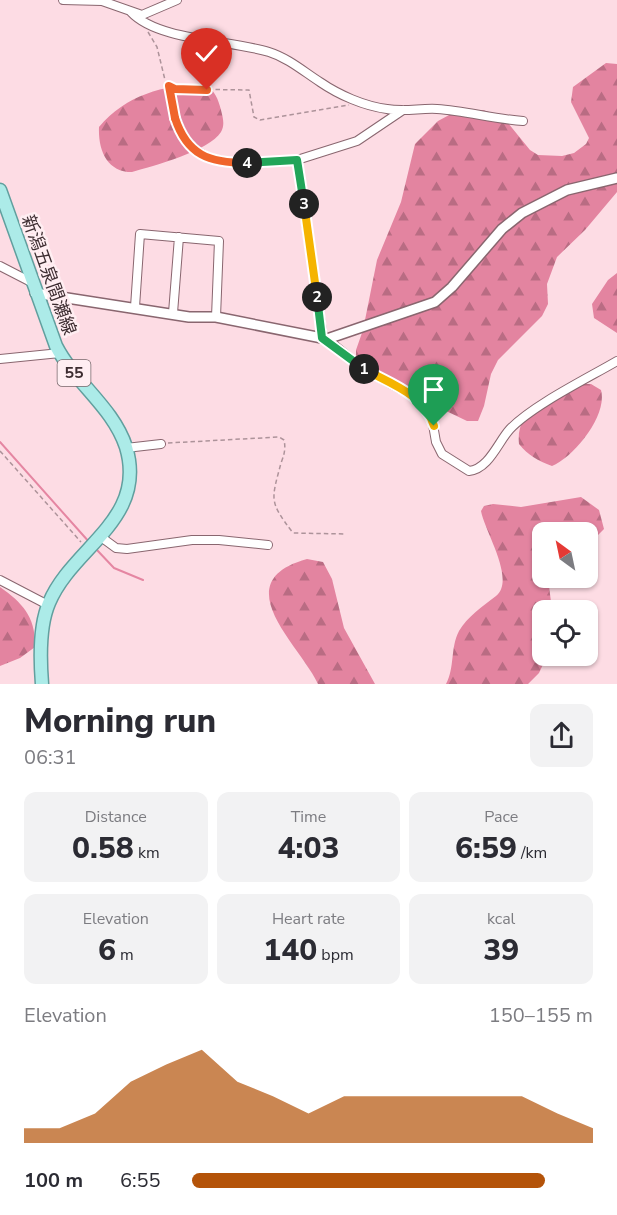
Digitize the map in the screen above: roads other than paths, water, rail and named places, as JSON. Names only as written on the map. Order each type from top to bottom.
[{"type":"main road","name":"新潟五泉間瀬線","points":[[0,190],[33,288],[60,353],[115,423],[126,448],[128,483],[120,510],[94,545],[65,577],[48,605],[42,640],[42,684]]},
{"type":"street","points":[[63,0],[102,1],[142,15],[177,0]]},
{"type":"street","points":[[130,12],[140,21],[210,42],[269,52],[359,101],[389,110],[434,109],[523,121]]},
{"type":"street","points":[[169,86],[172,109],[182,136],[195,152],[222,162],[297,160],[341,148],[357,141],[403,110]]},
{"type":"street","points":[[297,160],[325,338]]},
{"type":"street","points":[[325,338],[435,302],[452,287],[502,229],[522,213],[567,190],[617,178]]},
{"type":"street","points":[[135,307],[140,234],[219,241],[216,317]]},
{"type":"street","points":[[173,313],[179,237]]},
{"type":"street","points":[[0,266],[33,288],[135,307],[216,317],[325,338],[362,368],[417,398],[432,418],[438,448],[442,454],[469,471],[476,471],[486,461],[516,424],[617,361]]},
{"type":"street","points":[[0,359],[60,353]]},
{"type":"street","points":[[126,448],[161,444]]},
{"type":"street","points":[[94,545],[127,549],[192,540],[268,545]]},
{"type":"street","points":[[0,580],[48,605]]},
{"type":"waterway","points":[[0,442],[90,543]]},
{"type":"waterway","points":[[96,549],[114,568],[143,580]]}]
